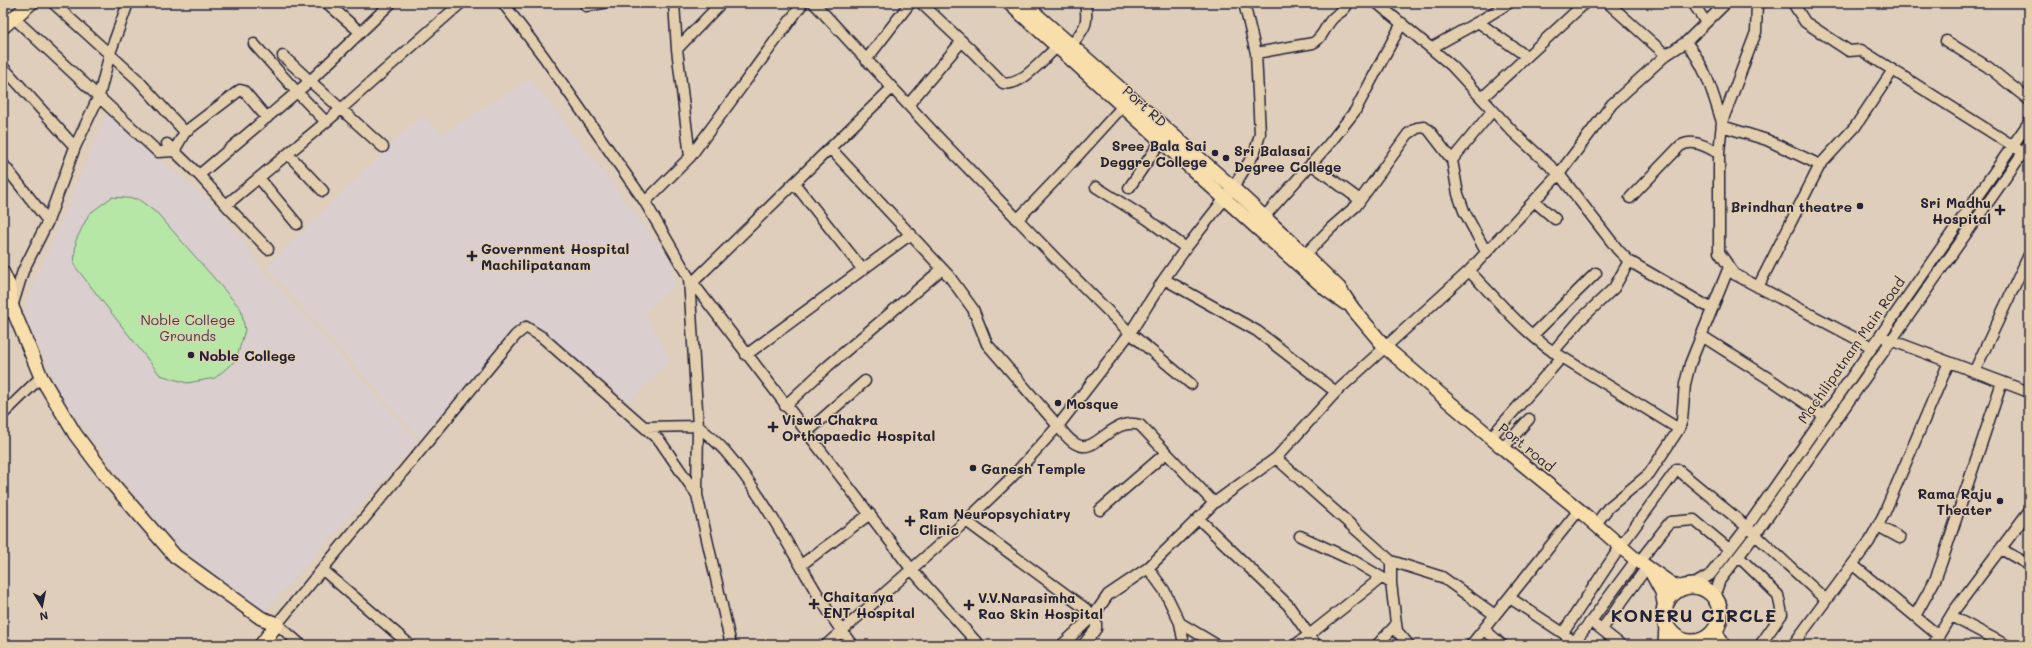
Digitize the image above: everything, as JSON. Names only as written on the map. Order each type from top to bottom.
[{"type":"highway","points":[[1693,642],[1712,633],[1716,628],[1719,620],[1718,604],[1707,591],[1687,587],[1674,593],[1668,600],[1665,608],[1666,625],[1677,637],[1693,642],[1716,645]]},
{"type":"highway","points":[[1716,628],[1716,635],[1722,645]]},
{"type":"main road","points":[[3,27],[31,3]]},
{"type":"main road","name":"Port RD","points":[[1009,3],[1161,141],[1229,193],[1327,290],[1353,309]]},
{"type":"main road","points":[[1023,3],[1229,193],[1264,217],[1305,255],[1339,288],[1353,309]]},
{"type":"main road","points":[[3,273],[8,284],[7,311],[41,377],[75,434],[111,482],[175,556],[261,618],[277,624],[261,645]]},
{"type":"main road","name":"Port road","points":[[1353,309],[1385,347],[1490,438],[1596,524],[1620,547],[1673,585],[1687,587]]},
{"type":"main road","name":"Port road","points":[[1643,564],[1662,592],[1665,608]]},
{"type":"main road","points":[[1665,645],[1666,625]]},
{"type":"street","points":[[53,3],[138,79],[185,132]]},
{"type":"street","points":[[7,311],[23,271],[48,221],[75,147],[99,96],[110,54],[128,3]]},
{"type":"street","points":[[327,3],[360,32]]},
{"type":"street","points":[[199,175],[310,81],[391,3]]},
{"type":"street","points":[[226,205],[326,122],[461,3]]},
{"type":"street","points":[[503,3],[544,57],[645,202],[691,280],[746,355],[912,570],[979,645]]},
{"type":"street","points":[[586,6],[603,3]]},
{"type":"street","points":[[674,3],[677,48],[690,157]]},
{"type":"street","points":[[677,48],[722,3]]},
{"type":"street","points":[[645,202],[690,157],[802,3]]},
{"type":"street","points":[[814,3],[1017,220],[1130,333],[1191,384]]},
{"type":"street","points":[[866,60],[910,3]]},
{"type":"street","points":[[921,3],[962,41],[1003,83],[1009,84],[1018,82],[1057,47]]},
{"type":"street","points":[[1071,46],[1087,23],[1088,14],[1085,3]]},
{"type":"street","points":[[826,645],[966,521],[1011,478],[1058,426],[1130,333],[1164,279],[1229,193],[1255,152],[1260,134],[1256,52],[1244,3]]},
{"type":"street","points":[[1256,52],[1313,43],[1320,37],[1332,19],[1344,11],[1348,3]]},
{"type":"street","points":[[1377,3],[1452,66],[1514,132],[1559,174],[1618,250],[1629,261],[1712,309]]},
{"type":"street","points":[[1431,48],[1478,22],[1508,3]]},
{"type":"street","points":[[1482,98],[1585,3]]},
{"type":"street","points":[[1608,3],[1666,55]]},
{"type":"street","points":[[1693,3],[1705,21]]},
{"type":"street","points":[[1062,645],[1093,616],[1108,595],[1148,568],[1214,504],[1276,458],[1336,392],[1469,271],[1559,174],[1612,104],[1666,55],[1686,42],[1705,21],[1726,3]]},
{"type":"street","points":[[1757,3],[1756,32],[1722,124],[1719,153],[1719,252],[1734,274],[1872,347]]},
{"type":"street","points":[[1793,3],[1805,22],[1849,51],[1861,50],[2012,146],[2027,150]]},
{"type":"street","points":[[14,18],[158,152],[170,148],[185,132],[240,90],[244,91],[267,118]]},
{"type":"street","points":[[1478,22],[1526,56]]},
{"type":"street","points":[[1264,217],[1312,164],[1355,111],[1402,23]]},
{"type":"street","points":[[908,105],[962,41]]},
{"type":"street","points":[[1946,41],[1988,67],[2029,100]]},
{"type":"street","points":[[1686,42],[1697,56],[1707,74],[1722,124]]},
{"type":"street","points":[[254,44],[326,122]]},
{"type":"street","points":[[283,56],[383,147]]},
{"type":"street","points":[[3,67],[75,147]]},
{"type":"street","points":[[1758,287],[1820,165],[1855,127],[1893,70]]},
{"type":"street","points":[[731,645],[697,495],[698,426],[691,280],[892,88]]},
{"type":"street","points":[[1017,220],[1122,107]]},
{"type":"street","points":[[1452,160],[1493,110]]},
{"type":"street","name":"Machilipatnam Main Road","points":[[1687,587],[1710,575],[1747,527],[2029,122]]},
{"type":"street","points":[[1722,124],[1767,140],[1820,165]]},
{"type":"street","points":[[1305,255],[1360,200],[1408,134],[1417,128],[1424,127],[1429,130],[1452,160],[1458,194],[1464,211],[1486,252]]},
{"type":"street","points":[[1129,188],[1161,141]]},
{"type":"street","points":[[1630,198],[1680,146],[1686,143],[1694,142],[1719,153]]},
{"type":"street","points":[[170,148],[199,175],[268,249]]},
{"type":"street","points":[[830,148],[912,234],[966,298],[973,309],[987,344],[1070,440],[1083,447],[1090,446],[1122,424],[1132,422],[1140,425],[1214,504]]},
{"type":"street","name":"Machilipatnam Main Road","points":[[1718,604],[1716,591],[1720,580],[1756,535],[1891,340],[2027,150]]},
{"type":"street","points":[[288,154],[323,191]]},
{"type":"street","points":[[3,164],[48,221]]},
{"type":"street","points":[[1312,164],[1360,200]]},
{"type":"street","points":[[259,178],[297,224]]},
{"type":"street","points":[[794,183],[863,270]]},
{"type":"street","points":[[1096,187],[1147,219],[1186,248]]},
{"type":"street","points":[[1534,201],[1555,219]]},
{"type":"street","points":[[746,355],[912,234]]},
{"type":"street","points":[[1974,372],[2029,255]]},
{"type":"street","points":[[1553,352],[1581,319],[1614,288],[1629,261]]},
{"type":"street","points":[[1596,524],[1608,508],[1649,474],[1679,429],[1682,420],[1685,384],[1690,364],[1729,267]]},
{"type":"street","points":[[785,406],[828,366],[942,269]]},
{"type":"street","points":[[1469,271],[1533,335],[1553,352],[1679,429]]},
{"type":"street","points":[[1533,335],[1596,273]]},
{"type":"street","points":[[1164,279],[1257,331],[1336,392]]},
{"type":"street","points":[[301,645],[277,624],[516,336],[526,327],[542,337],[660,441],[697,495]]},
{"type":"street","points":[[1702,336],[1776,383],[1824,416]]},
{"type":"street","points":[[1880,336],[2029,392]]},
{"type":"street","points":[[1490,438],[1562,357]]},
{"type":"street","points":[[1793,645],[1853,565],[1878,526],[1949,362]]},
{"type":"street","points":[[3,414],[41,377]]},
{"type":"street","points":[[806,433],[865,381]]},
{"type":"street","points":[[1915,616],[1935,580],[2002,382]]},
{"type":"street","points":[[1502,448],[1529,419]]},
{"type":"street","points":[[644,426],[698,426],[729,456],[769,511],[800,565],[842,632],[852,645]]},
{"type":"street","points":[[1100,510],[1166,453]]},
{"type":"street","points":[[1276,458],[1391,561],[1442,577],[1495,616]]},
{"type":"street","points":[[1563,632],[1620,547],[1677,469],[1747,527],[1826,600]]},
{"type":"street","points":[[1471,645],[1579,510]]},
{"type":"street","points":[[1933,645],[1951,616],[2029,511]]},
{"type":"street","points":[[800,565],[870,514]]},
{"type":"street","points":[[1199,519],[1288,605],[1316,645]]},
{"type":"street","points":[[1602,629],[1670,522],[1694,520],[1729,549]]},
{"type":"street","points":[[966,521],[1093,616],[1096,623],[1096,629],[1087,644]]},
{"type":"street","points":[[1878,526],[1900,538]]},
{"type":"street","points":[[1300,536],[1348,557],[1391,583]]},
{"type":"street","points":[[2000,549],[2029,565]]},
{"type":"street","points":[[1739,557],[1778,595],[1782,614],[1760,645]]},
{"type":"street","points":[[1391,561],[1391,583],[1397,631],[1409,645]]},
{"type":"street","points":[[1510,598],[1563,632],[1575,644],[1591,621],[1643,564]]},
{"type":"street","points":[[1853,565],[1939,636]]},
{"type":"street","points":[[1148,568],[1164,590],[1180,623],[1184,645]]},
{"type":"street","points":[[323,570],[410,645]]},
{"type":"street","points":[[1295,645],[1381,578]]},
{"type":"street","points":[[1951,616],[2006,645]]},
{"type":"street","points":[[1591,621],[1621,645]]},
{"type":"street","points":[[1180,623],[1217,645]]},
{"type":"street","points":[[1377,645],[1396,625]]},
{"type":"street","points":[[1484,629],[1502,645]]},
{"type":"shaded area","name":"Government Hospital Machilipatanam","points":[[530,78],[671,260],[675,285],[645,312],[670,360],[629,402],[524,318],[420,439],[266,267],[420,116],[444,133]]},
{"type":"shaded area","name":"Noble College","points":[[109,108],[160,159],[223,213],[262,269],[418,441],[263,613],[177,545],[118,474],[62,399],[23,311]]},
{"type":"green space","name":"Noble College Grounds","points":[[112,197],[138,199],[158,214],[241,309],[245,330],[236,360],[215,378],[187,383],[160,375],[74,265],[76,240],[89,214]]},
{"type":"place","name":"Sree Bala Sai Deggre College","points":[[1215,153]]},
{"type":"place","name":"Sri Balasai Degree College","points":[[1226,158]]},
{"type":"place","name":"Brindhan theatre","points":[[1860,206]]},
{"type":"place","name":"Sri Madhu Hospital","points":[[2000,210]]},
{"type":"place","name":"Government Hospital Machilipatanam","points":[[472,256]]},
{"type":"place","name":"Noble College","points":[[191,355]]},
{"type":"place","name":"Mosque","points":[[1058,403]]},
{"type":"place","name":"Viswa Chakra Orthopaedic Hospital","points":[[773,427]]},
{"type":"place","name":"Ganesh Temple","points":[[973,468]]},
{"type":"place","name":"Rama Raju Theater","points":[[2000,501]]},
{"type":"place","name":"Ram Neuropsychiatry Clinic","points":[[910,521]]},
{"type":"place","name":"Chaitanya ENT Hospital","points":[[814,604]]},
{"type":"place","name":"V.V.Narasimha Rao Skin Hospital","points":[[969,605]]},
{"type":"district","name":"KONERU CIRCLE","points":[[1694,615]]}]
